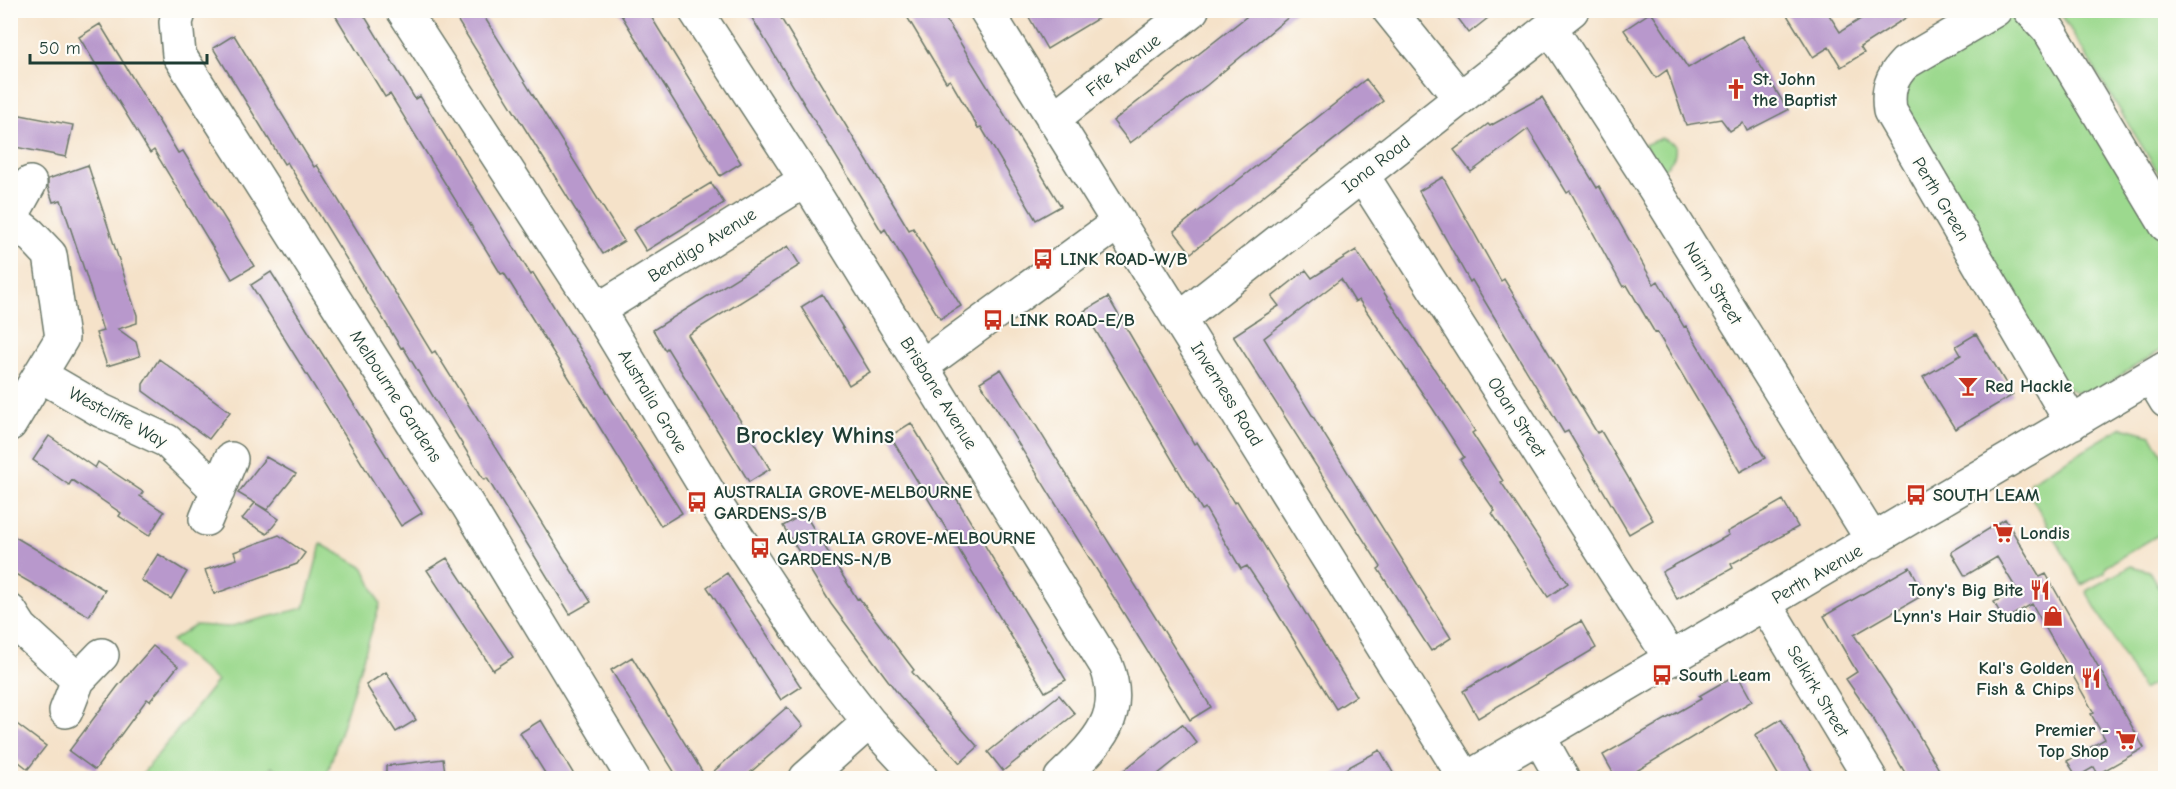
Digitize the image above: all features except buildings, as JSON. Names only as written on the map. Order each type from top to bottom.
[{"type":"street","name":"Melbourne Gardens","points":[[180,10],[176,22],[179,55],[437,461],[467,504],[633,778]]},
{"type":"street","name":"Australia Grove","points":[[403,10],[598,310],[713,500],[805,640],[869,722],[921,778]]},
{"type":"street","name":"Brisbane Avenue","points":[[695,10],[806,180],[1106,665],[1114,684],[1114,706],[1106,728],[1090,750],[1061,778]]},
{"type":"street","name":"Inverness Road","points":[[986,10],[1466,778]]},
{"type":"street","name":"Fife Avenue","points":[[1053,119],[1192,10]]},
{"type":"street","points":[[1389,10],[1460,98]]},
{"type":"street","name":"Perth Green","points":[[1995,10],[1905,63],[1894,74],[1889,88],[1890,111],[2073,423]]},
{"type":"street","points":[[2030,10],[2049,30],[2166,225]]},
{"type":"street","name":"Iona Road","points":[[1180,319],[1561,19]]},
{"type":"street","name":"Nairn Street","points":[[1561,19],[1655,189],[1873,541]]},
{"type":"street","name":"Oban Street","points":[[1362,175],[1671,659]]},
{"type":"street","name":"Bendigo Avenue","points":[[598,310],[806,180]]},
{"type":"street","points":[[10,424],[62,338],[50,255],[11,219],[30,183]]},
{"type":"street","points":[[922,366],[1119,222]]},
{"type":"street","name":"Westcliffe Way","points":[[40,375],[102,411],[167,441],[212,505],[231,459]]},
{"type":"street","name":"Perth Avenue","points":[[1466,778],[1539,738],[2073,423],[2161,381]]},
{"type":"street","name":"Selkirk Street","points":[[1766,604],[1870,778]]},
{"type":"street","points":[[10,611],[21,628],[78,680]]},
{"type":"street","points":[[66,711],[78,680],[102,655]]},
{"type":"street","points":[[806,778],[869,722]]},
{"type":"street","points":[[1539,738],[1562,778]]},
{"type":"green space","points":[[2059,11],[2165,11],[2165,171],[2159,174]]},
{"type":"green space","points":[[2002,17],[2020,17],[2039,29],[2165,244],[2165,348],[2095,391],[2076,392],[2063,386],[1898,110],[1900,80]]},
{"type":"green space","points":[[1661,138],[1675,145],[1675,153],[1672,160],[1661,171],[1644,145]]},
{"type":"green space","points":[[2122,427],[2151,435],[2165,460],[2165,531],[2106,566],[2105,572],[2082,585],[2028,491],[2030,482]]},
{"type":"green space","points":[[321,544],[364,568],[380,604],[326,778],[293,778],[272,767],[261,778],[139,778],[217,681],[171,641],[196,625],[228,627],[304,608]]},
{"type":"green space","points":[[2131,566],[2149,571],[2165,598],[2165,677],[2143,690],[2086,591]]},
{"type":"place","name":"St. John the Baptist","points":[[1736,89]]},
{"type":"place","name":"LINK ROAD-W/B","points":[[1043,259]]},
{"type":"place","name":"LINK ROAD-E/B","points":[[993,320]]},
{"type":"place","name":"Red Hackle","points":[[1968,386]]},
{"type":"place","name":"SOUTH LEAM","points":[[1916,495]]},
{"type":"place","name":"AUSTRALIA GROVE-MELBOURNE GARDENS-S/B","points":[[697,502]]},
{"type":"place","name":"Londis","points":[[2003,533]]},
{"type":"place","name":"AUSTRALIA GROVE-MELBOURNE GARDENS-N/B","points":[[760,548]]},
{"type":"place","name":"Tony's Big Bite","points":[[2040,590]]},
{"type":"place","name":"Lynn's Hair Studio","points":[[2053,616]]},
{"type":"place","name":"South Leam","points":[[1662,675]]},
{"type":"place","name":"Kal's Golden Fish & Chips","points":[[2091,678]]},
{"type":"place","name":"Premier - Top Shop","points":[[2126,740]]},
{"type":"district","name":"Brockley Whins","points":[[815,435]]}]
